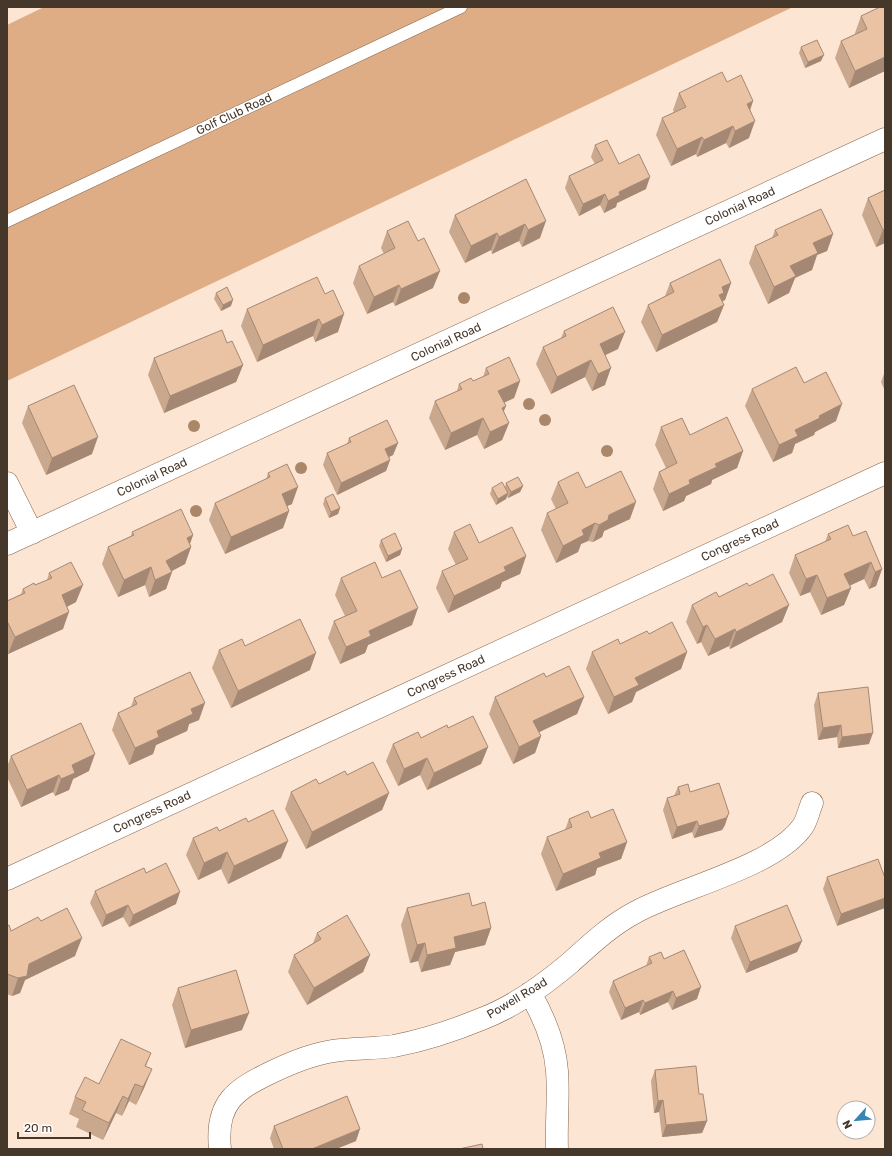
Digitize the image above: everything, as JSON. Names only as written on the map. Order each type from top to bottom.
[{"type":"street","name":"Colonial Road","points":[[7,544],[885,139]]},
{"type":"street","name":"Congress Road","points":[[7,880],[885,473]]},
{"type":"street","points":[[7,483],[32,533]]},
{"type":"street","name":"Powell Road","points":[[220,1149],[218,1131],[223,1112],[232,1096],[247,1084],[295,1061],[331,1051],[394,1046],[441,1034],[487,1017],[530,993],[568,965],[608,929],[636,911],[754,862],[783,845],[803,826],[812,803]]},
{"type":"street","points":[[530,993],[539,1008],[550,1036],[557,1071],[557,1149]]},
{"type":"lane","name":"Golf Club Road","points":[[7,221],[461,7]]},
{"type":"shaded area","points":[[44,7],[793,7],[7,381],[7,25]]},
{"type":"building","points":[[880,7],[885,7],[885,57],[855,71],[841,41],[867,29],[861,16]]},
{"type":"building","points":[[817,40],[824,55],[808,62],[801,47]]},
{"type":"building","points":[[722,72],[727,82],[741,75],[753,101],[747,104],[755,121],[735,131],[733,126],[704,140],[702,137],[677,149],[662,118],[686,107],[679,93]]},
{"type":"building","points":[[607,140],[619,164],[639,154],[650,177],[619,192],[620,195],[608,201],[605,194],[583,204],[569,176],[603,160],[595,145]]},
{"type":"building","points":[[526,179],[546,221],[528,230],[525,224],[499,237],[497,233],[471,246],[455,215]]},
{"type":"building","points":[[885,190],[885,229],[883,230],[868,198]]},
{"type":"building","points":[[821,209],[833,234],[813,243],[818,253],[790,266],[796,276],[774,287],[755,246],[778,235],[775,230]]},
{"type":"building","points":[[408,221],[418,241],[424,238],[440,271],[401,289],[399,285],[374,297],[359,266],[395,248],[387,231]]},
{"type":"building","points":[[720,259],[731,283],[722,287],[724,293],[719,295],[724,305],[662,335],[648,305],[674,292],[670,283]]},
{"type":"building","points":[[317,277],[325,294],[333,290],[344,314],[322,325],[319,319],[263,345],[247,309]]},
{"type":"building","points":[[227,287],[233,300],[223,305],[216,293]]},
{"type":"building","points":[[613,307],[625,332],[600,344],[611,368],[598,374],[591,360],[557,377],[543,347],[566,336],[564,331]]},
{"type":"building","points":[[222,330],[227,343],[232,341],[243,365],[170,396],[154,358]]},
{"type":"building","points":[[509,357],[520,381],[498,391],[506,406],[502,408],[509,423],[490,432],[483,418],[451,433],[435,401],[462,389],[459,384],[471,378],[473,381],[489,374],[486,368]]},
{"type":"building","points":[[796,367],[804,383],[826,372],[842,404],[819,416],[820,418],[795,430],[798,436],[779,445],[752,389]]},
{"type":"building","points":[[74,385],[98,437],[52,458],[28,406]]},
{"type":"building","points":[[727,417],[743,451],[715,464],[717,467],[689,480],[690,484],[669,494],[659,472],[677,463],[661,427],[682,418],[690,435]]},
{"type":"building","points":[[387,420],[398,443],[385,449],[390,460],[341,483],[327,453],[351,442],[349,438]]},
{"type":"building","points":[[287,464],[298,487],[282,494],[289,511],[231,537],[215,503],[270,477],[268,473]]},
{"type":"building","points":[[621,471],[636,502],[609,515],[608,520],[599,525],[595,523],[582,530],[584,535],[563,546],[547,513],[568,503],[558,482],[578,472],[586,488]]},
{"type":"building","points":[[518,477],[523,486],[511,492],[506,483]]},
{"type":"building","points":[[502,482],[508,493],[498,499],[492,488]]},
{"type":"building","points":[[333,494],[340,508],[331,512],[325,498]]},
{"type":"building","points":[[181,509],[193,535],[187,538],[191,547],[166,561],[172,572],[155,580],[151,567],[124,580],[108,547],[134,535],[132,532]]},
{"type":"building","points":[[470,524],[479,543],[512,527],[526,556],[504,567],[506,571],[454,596],[442,571],[468,559],[454,532]]},
{"type":"building","points":[[848,525],[853,536],[866,531],[882,569],[875,572],[871,562],[844,574],[851,588],[827,598],[817,575],[806,579],[795,555],[831,539],[828,534]]},
{"type":"building","points":[[395,533],[402,549],[388,556],[381,540]]},
{"type":"building","points":[[71,562],[83,585],[62,595],[69,612],[15,637],[7,621],[7,601],[25,593],[23,589],[34,583],[35,585],[52,578],[49,573]]},
{"type":"building","points":[[375,562],[382,578],[400,570],[418,608],[369,631],[371,636],[346,647],[334,621],[357,611],[341,578]]},
{"type":"building","points":[[773,574],[789,605],[736,632],[735,629],[715,639],[707,625],[703,627],[692,605],[716,592],[719,597],[747,583],[749,586]]},
{"type":"building","points":[[300,619],[316,653],[238,691],[219,650],[242,639],[245,646]]},
{"type":"building","points":[[672,622],[687,652],[635,678],[639,685],[614,697],[592,652],[618,639],[620,644],[647,631],[649,634]]},
{"type":"building","points":[[569,666],[584,697],[533,721],[541,736],[519,747],[495,697],[544,673],[546,677]]},
{"type":"building","points":[[190,672],[205,703],[191,709],[193,714],[157,731],[159,737],[135,748],[118,713],[137,704],[134,698]]},
{"type":"building","points":[[868,687],[873,733],[842,737],[841,725],[823,728],[818,693]]},
{"type":"building","points":[[473,716],[488,747],[434,773],[427,758],[404,769],[393,744],[418,732],[421,738],[447,725],[448,728]]},
{"type":"building","points":[[81,723],[95,754],[72,765],[75,773],[61,779],[59,775],[27,790],[11,756]]},
{"type":"building","points":[[373,762],[389,793],[312,832],[291,792],[316,779],[319,784],[345,771],[347,775]]},
{"type":"building","points":[[719,783],[729,813],[726,818],[699,826],[697,821],[677,827],[667,798],[680,794],[678,787],[688,784],[690,792]]},
{"type":"building","points":[[613,809],[627,842],[599,853],[601,858],[563,874],[547,837],[572,827],[569,819],[588,811],[591,818]]},
{"type":"building","points":[[273,810],[288,841],[234,866],[227,852],[204,863],[193,838],[217,827],[219,831],[246,818],[248,822]]},
{"type":"building","points":[[878,859],[885,878],[885,898],[841,914],[827,877]]},
{"type":"building","points":[[166,863],[180,892],[133,915],[128,905],[106,915],[95,891],[144,868],[146,873]]},
{"type":"building","points":[[469,893],[472,906],[485,902],[491,928],[454,937],[456,948],[427,955],[425,943],[417,945],[407,908]]},
{"type":"building","points":[[787,905],[802,941],[750,962],[735,926]]},
{"type":"building","points":[[67,908],[82,938],[29,964],[27,976],[18,978],[7,974],[7,926],[9,925],[11,931],[38,917],[41,921]]},
{"type":"building","points":[[347,915],[370,955],[314,988],[294,955],[321,939],[317,933]]},
{"type":"building","points":[[684,950],[701,987],[676,998],[673,991],[645,1003],[643,1000],[625,1008],[613,981],[652,963],[649,957],[661,952],[664,959]]},
{"type":"building","points":[[236,970],[249,1013],[191,1030],[178,988]]},
{"type":"building","points":[[121,1039],[151,1053],[145,1066],[152,1069],[143,1087],[135,1084],[128,1099],[123,1096],[109,1123],[82,1110],[86,1102],[75,1097],[85,1077],[99,1084]]},
{"type":"building","points":[[696,1066],[699,1094],[703,1094],[707,1121],[666,1125],[663,1100],[658,1101],[655,1070]]},
{"type":"building","points":[[347,1096],[360,1129],[312,1149],[283,1149],[274,1126]]},
{"type":"building","points":[[482,1144],[483,1149],[459,1149]]}]
